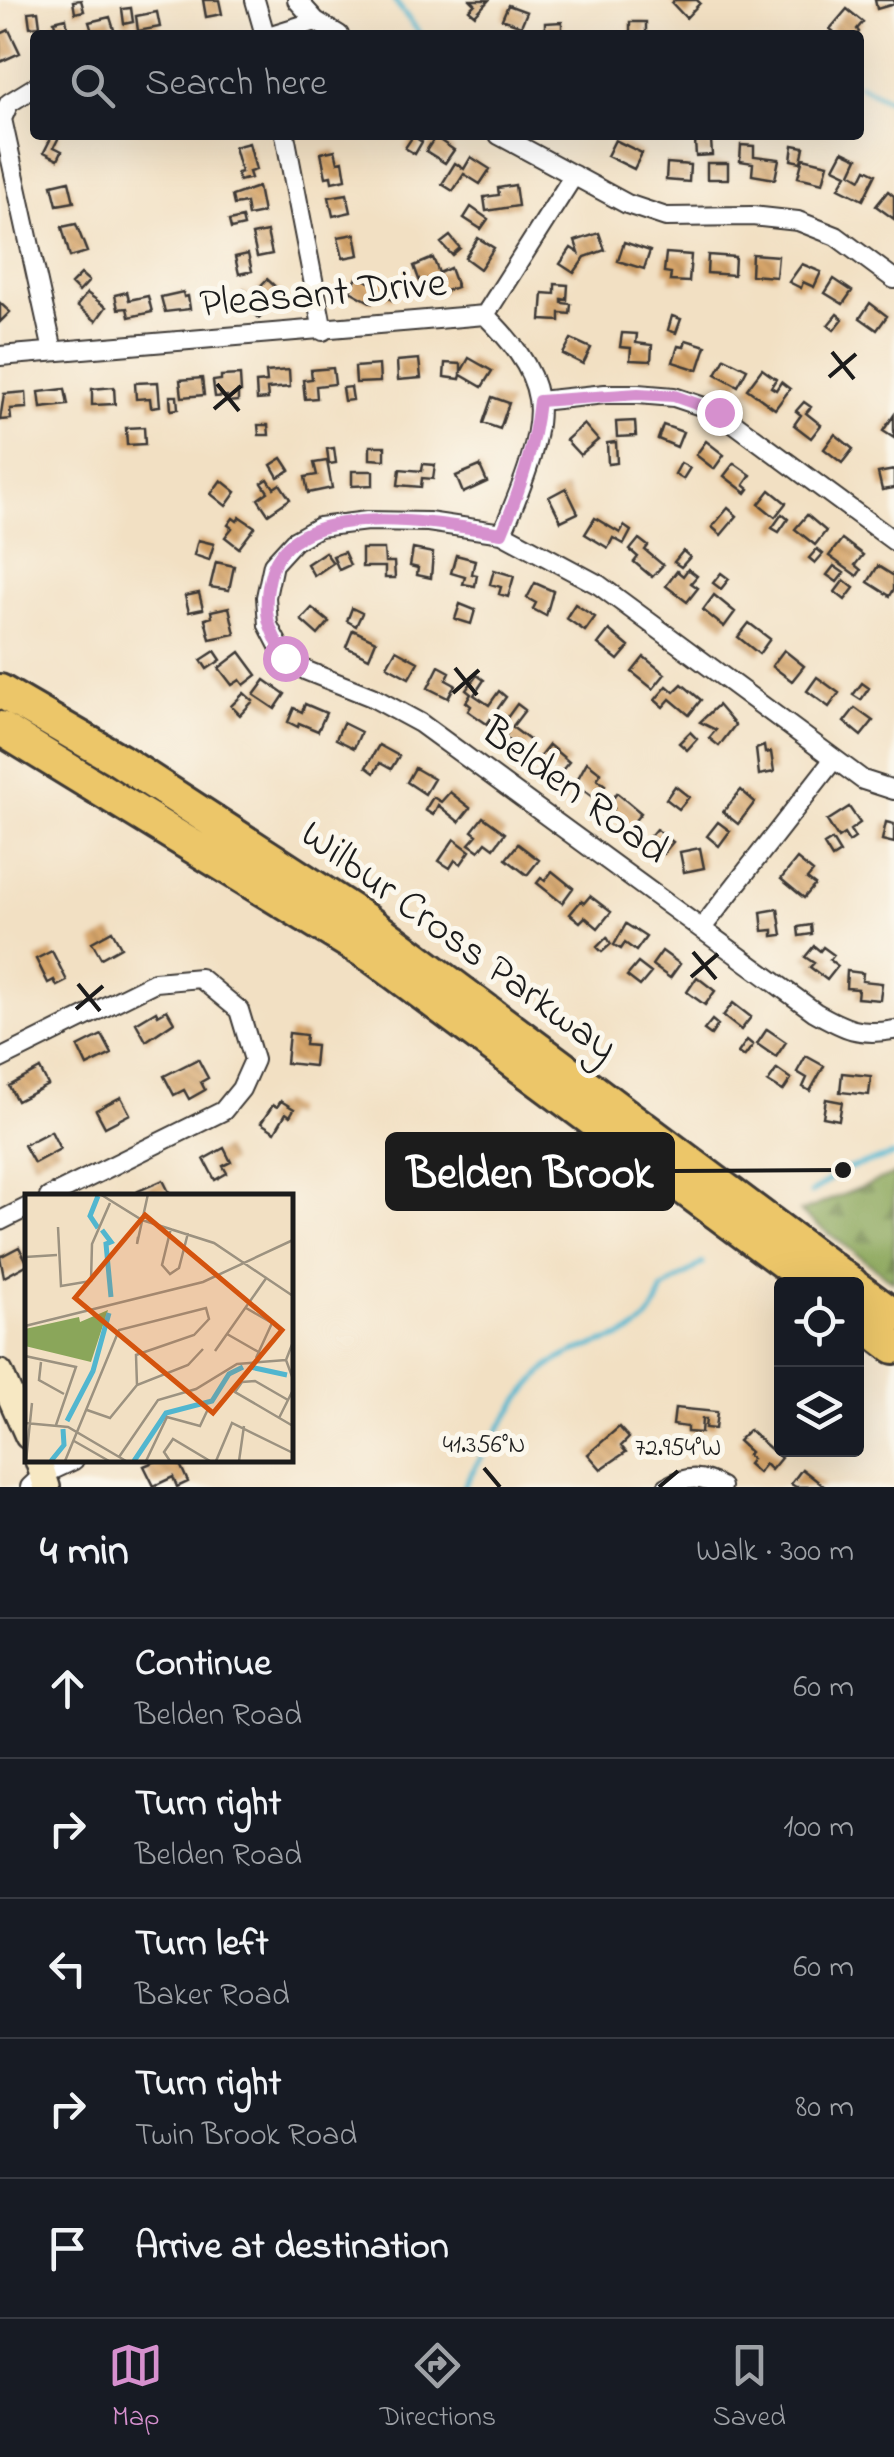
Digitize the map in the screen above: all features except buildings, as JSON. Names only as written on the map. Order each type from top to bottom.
[{"type":"highway","name":"Wilbur Cross Parkway","points":[[0,691],[119,760],[365,920],[842,1277]]},
{"type":"highway","name":"Wilbur Cross Parkway","points":[[0,728],[372,956],[804,1277]]},
{"type":"highway","name":"Wilbur Cross Parkway","points":[[864,1294],[894,1316]]},
{"type":"highway","points":[[864,1324],[894,1347]]},
{"type":"main road","points":[[0,1373],[25,1429]]},
{"type":"street","points":[[255,0],[266,30]]},
{"type":"street","points":[[296,0],[316,21],[331,30]]},
{"type":"street","points":[[285,30],[316,21]]},
{"type":"street","points":[[30,90],[10,103],[2,119],[53,351]]},
{"type":"street","points":[[285,140],[323,331]]},
{"type":"street","points":[[509,140],[627,204],[666,217],[752,216],[798,221],[836,236],[894,279]]},
{"type":"street","name":"Pleasant Drive","points":[[0,356],[485,316],[574,175]]},
{"type":"street","points":[[485,316],[510,340],[530,374],[539,401],[535,437],[518,496],[502,533]]},
{"type":"street","points":[[539,401],[638,394],[674,396],[719,412],[894,541]]},
{"type":"street","name":"Belden Road","points":[[894,790],[863,780],[599,585],[502,533],[428,522],[367,521],[319,527],[294,541],[273,564],[266,597],[268,625],[285,658],[307,672],[372,697],[420,723],[815,1012],[843,1027],[868,1034],[894,1030]]},
{"type":"street","points":[[702,928],[834,759]]},
{"type":"street","points":[[0,1059],[155,982],[200,978],[238,1010],[254,1060],[242,1089],[223,1112],[54,1194]]},
{"type":"street","points":[[0,1221],[25,1208]]},
{"type":"street","points":[[40,1477],[70,1462]]},
{"type":"street","points":[[667,1487],[678,1480],[706,1478],[720,1487]]},
{"type":"green space","points":[[894,1174],[894,1282],[800,1212]]},
{"type":"waterway","points":[[394,0],[417,30]]},
{"type":"waterway","points":[[864,88],[894,103]]},
{"type":"waterway","points":[[811,1193],[843,1170],[894,1155]]},
{"type":"waterway","points":[[463,1487],[507,1417],[547,1369],[576,1351],[634,1331],[655,1308],[662,1290],[703,1263]]},
{"type":"place","name":"Belden Brook","points":[[843,1170]]},
{"type":"route","points":[[285,658],[268,625],[266,597],[273,564],[294,541],[319,527],[367,521],[428,522],[502,533],[518,496],[535,437],[539,401],[605,394],[674,396],[719,412]]}]
